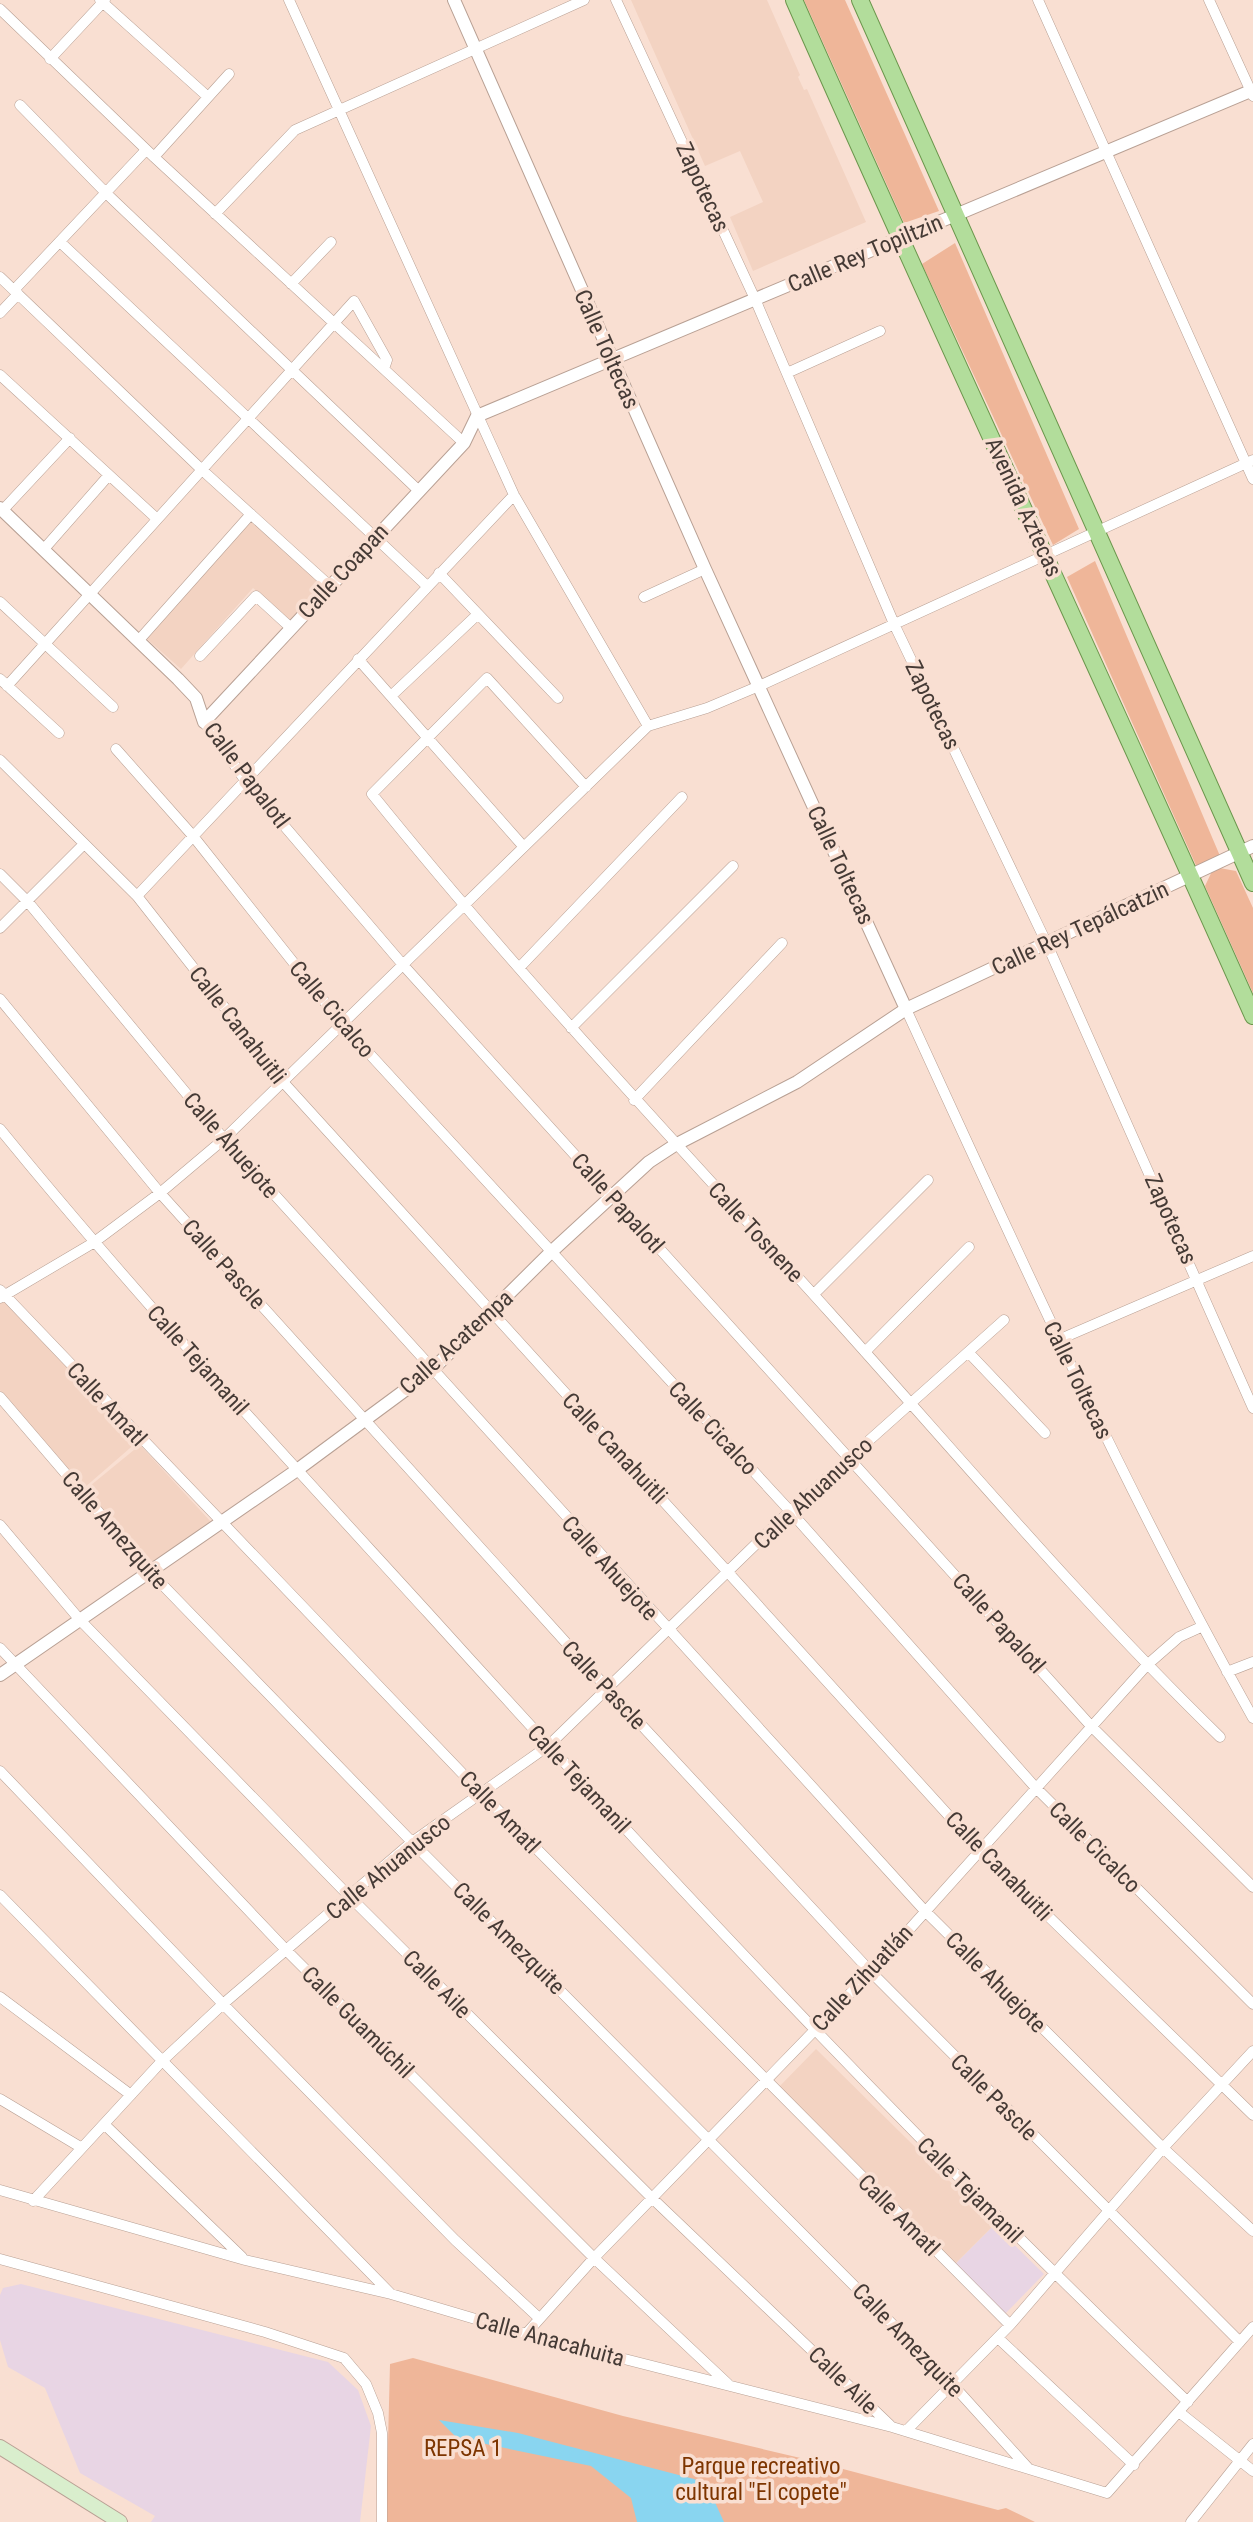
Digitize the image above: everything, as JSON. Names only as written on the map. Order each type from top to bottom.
[{"type":"main road","name":"Avenida Aztecas","points":[[794,0],[899,239],[1047,555],[1253,1016]]},
{"type":"main road","points":[[860,0],[1097,533],[1246,849],[1253,883]]},
{"type":"main road","points":[[0,2447],[120,2522]]},
{"type":"street","points":[[289,0],[514,495],[648,726]]},
{"type":"street","name":"Calle Toltecas","points":[[454,0],[705,569],[1058,1340],[1201,1627],[1253,1718]]},
{"type":"street","points":[[215,214],[295,130],[584,0]]},
{"type":"street","name":"Zapotecas","points":[[617,0],[755,299],[895,626],[1047,944],[1253,1408]]},
{"type":"street","points":[[1038,0],[1249,462],[1253,479]]},
{"type":"street","points":[[1209,0],[1252,93]]},
{"type":"street","points":[[50,59],[103,1],[208,97]]},
{"type":"street","points":[[0,9],[150,154],[464,443]]},
{"type":"street","points":[[0,313],[60,242],[229,74]]},
{"type":"street","name":"Calle Rey Topiltzin","points":[[477,416],[1252,93]]},
{"type":"street","points":[[20,105],[107,194],[293,368],[418,490]]},
{"type":"street","points":[[60,242],[427,586]]},
{"type":"street","points":[[291,284],[331,242]]},
{"type":"street","points":[[0,276],[201,469],[330,586]]},
{"type":"street","points":[[59,733],[4,683],[45,644],[354,301],[387,360],[384,369]]},
{"type":"street","points":[[787,373],[880,331]]},
{"type":"street","points":[[0,375],[156,518]]},
{"type":"street","name":"Calle Coapan","points":[[204,722],[464,443],[477,416]]},
{"type":"street","points":[[1,510],[71,438]]},
{"type":"street","points":[[2,1295],[93,1243],[160,1193],[224,1139],[648,726],[707,708],[759,686],[1249,462]]},
{"type":"street","points":[[44,549],[109,475]]},
{"type":"street","points":[[137,896],[514,495]]},
{"type":"street","name":"Calle Papalotl","points":[[1,510],[90,592],[196,698],[204,722],[246,780],[404,966],[850,1456],[1091,1726],[1253,1887]]},
{"type":"street","points":[[139,640],[251,514]]},
{"type":"street","points":[[644,597],[705,569]]},
{"type":"street","points":[[439,573],[558,698]]},
{"type":"street","points":[[200,656],[257,596],[291,628]]},
{"type":"street","points":[[0,602],[113,707]]},
{"type":"street","points":[[391,696],[478,614]]},
{"type":"street","points":[[358,659],[523,846]]},
{"type":"street","points":[[426,737],[486,678],[586,787]]},
{"type":"street","name":"Calle Tosnene","points":[[426,737],[372,794],[463,906],[634,1100],[814,1294],[1147,1665],[1220,1737]]},
{"type":"street","name":"Calle Cicalco","points":[[117,749],[193,836],[343,1025],[790,1511],[1035,1787],[1253,2004]]},
{"type":"street","name":"Calle Canahuitli","points":[[0,760],[137,896],[284,1083],[979,1849],[1253,2115]]},
{"type":"street","points":[[519,968],[682,797]]},
{"type":"street","points":[[0,928],[84,844]]},
{"type":"street","name":"Calle Rey Tepálcatzin","points":[[906,1009],[1246,849]]},
{"type":"street","points":[[572,1028],[733,866]]},
{"type":"street","name":"Calle Ahuejote","points":[[0,874],[28,902],[224,1139],[666,1630],[924,1910],[1163,2148],[1253,2231]]},
{"type":"street","points":[[634,1100],[782,943]]},
{"type":"street","name":"Calle Pascle","points":[[0,999],[160,1193],[607,1688],[871,1972],[1109,2214],[1240,2342]]},
{"type":"street","name":"Calle Acatempa","points":[[0,1675],[297,1470],[431,1371],[611,1196],[675,1144],[804,1078],[906,1009]]},
{"type":"street","name":"Calle Tejamanil","points":[[0,1129],[93,1243],[297,1470],[548,1746],[813,2031],[1055,2275],[1188,2402]]},
{"type":"street","points":[[814,1294],[928,1180]]},
{"type":"street","points":[[865,1352],[969,1247]]},
{"type":"street","points":[[1058,1340],[1253,1256]]},
{"type":"street","name":"Calle Amatl","points":[[2,1295],[482,1794],[1010,2325]]},
{"type":"street","name":"Calle Ahuanusco","points":[[33,2201],[162,2061],[223,2004],[412,1842],[548,1746],[790,1511],[1004,1320]]},
{"type":"street","points":[[969,1353],[1045,1433]]},
{"type":"street","name":"Calle Amezquite","points":[[0,1397],[150,1572],[412,1842],[952,2384],[1029,2469]]},
{"type":"street","name":"Calle Aile","points":[[0,1525],[80,1620],[349,1896],[653,2199],[892,2427]]},
{"type":"street","name":"Calle Zihuatlán","points":[[526,2334],[594,2258],[871,1972],[1147,1665],[1179,1637],[1201,1627]]},
{"type":"street","name":"Calle Guamúchil","points":[[0,1648],[287,1951],[594,2258],[728,2385]]},
{"type":"street","points":[[1227,1672],[1253,1662]]},
{"type":"street","points":[[0,1770],[223,2004],[455,2240],[539,2318]]},
{"type":"street","points":[[0,1895],[391,2294]]},
{"type":"street","points":[[0,1997],[131,2095]]},
{"type":"street","points":[[906,2431],[1010,2325],[1109,2214],[1163,2148],[1253,2051]]},
{"type":"street","points":[[0,2099],[82,2148]]},
{"type":"street","points":[[104,2124],[245,2260]]},
{"type":"street","name":"Calle Anacahuita","points":[[0,2190],[245,2260],[391,2294],[526,2334],[892,2427],[1098,2492],[1107,2493],[1114,2488],[1134,2465]]},
{"type":"street","points":[[0,2259],[265,2332],[344,2358],[366,2384],[378,2413],[382,2433],[382,2522]]},
{"type":"street","points":[[998,2338],[1134,2465],[1253,2327]]},
{"type":"street","points":[[1179,2412],[1253,2471]]},
{"type":"street","points":[[1193,2521],[1253,2444]]},
{"type":"shaded area","points":[[631,0],[767,0],[800,75],[798,77],[804,90],[807,89],[866,222],[753,271],[730,217],[763,202],[740,151],[705,166]]},
{"type":"shaded area","points":[[252,521],[323,585],[291,621],[253,588],[181,669],[146,638]]},
{"type":"shaded area","points":[[4,1301],[137,1442],[84,1488],[0,1390],[0,1303]]},
{"type":"shaded area","points":[[140,1445],[212,1523],[151,1567],[85,1490]]},
{"type":"shaded area","points":[[816,2049],[994,2225],[955,2264],[778,2088]]},
{"type":"shaded area","points":[[994,2225],[1044,2274],[1005,2314],[955,2264]]},
{"type":"shaded area","points":[[21,2284],[328,2362],[358,2390],[371,2426],[360,2522],[151,2522],[155,2516],[80,2473],[45,2388],[8,2367],[0,2340],[0,2295],[3,2288]]},
{"type":"green space","points":[[804,0],[845,0],[939,211],[904,223]]},
{"type":"green space","points":[[955,243],[1079,529],[1053,545],[922,264]]},
{"type":"green space","points":[[1095,561],[1220,856],[1199,872],[1067,577]]},
{"type":"green space","points":[[1214,867],[1236,871],[1253,908],[1253,993],[1205,886]]},
{"type":"green space","name":"REPSA 1","points":[[413,2358],[623,2416],[809,2460],[998,2510],[1006,2508],[1035,2522],[386,2522],[390,2364]]},
{"type":"water","points":[[439,2420],[518,2433],[694,2479],[707,2485],[724,2522],[637,2522],[631,2498],[591,2466],[457,2438]]},
{"type":"park label","name":"Parque recreativo cultural \"El copete\"","points":[[761,2479]]}]
